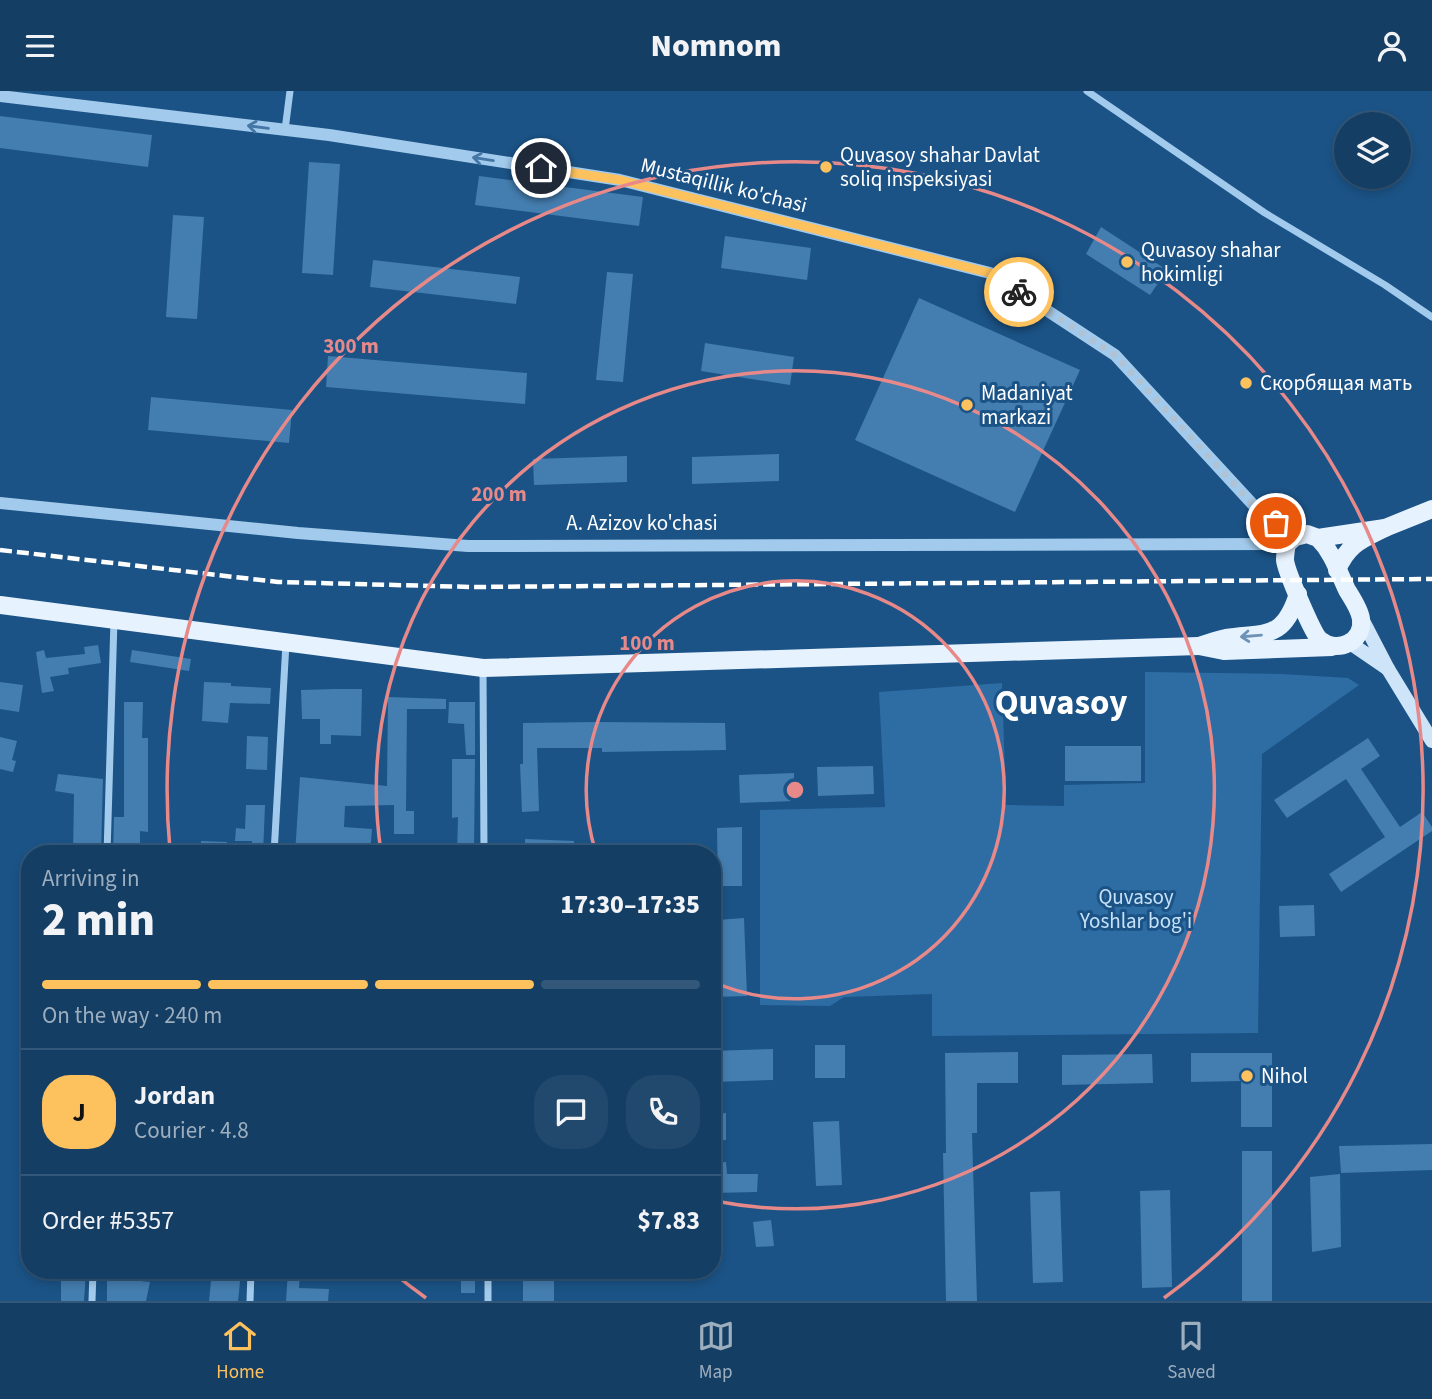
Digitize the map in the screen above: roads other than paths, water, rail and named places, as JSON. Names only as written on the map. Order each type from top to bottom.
[{"type":"main road","points":[[1338,570],[1344,555],[1355,543],[1432,509]]},
{"type":"main road","points":[[1318,538],[1385,528]]},
{"type":"main road","points":[[1388,669],[1343,645],[1319,640],[1285,561],[1291,541],[1307,534],[1318,538],[1329,549],[1388,669],[1432,741]]},
{"type":"main road","points":[[1199,646],[1224,638],[1265,635],[1282,624],[1292,611],[1298,594]]},
{"type":"main road","points":[[0,605],[483,668],[1199,646],[1224,651],[1343,645],[1360,630],[1361,617]]},
{"type":"street","points":[[285,130],[290,91]]},
{"type":"street","points":[[1087,91],[1265,213],[1385,285],[1432,317]]},
{"type":"street","name":"Mustaqillik ko'chasi","points":[[0,96],[285,130],[620,180],[990,273],[1115,355],[1257,509],[1291,541]]},
{"type":"street","name":"A. Azizov ko'chasi","points":[[0,503],[298,533],[468,546],[1291,541]]},
{"type":"street","points":[[107,845],[114,619]]},
{"type":"street","points":[[275,845],[286,642]]},
{"type":"street","points":[[483,668],[484,845]]},
{"type":"street","points":[[92,1301],[93,1279]]},
{"type":"street","points":[[250,1301],[251,1279]]},
{"type":"street","points":[[488,1279],[488,1301]]},
{"type":"railway","points":[[0,550],[278,582],[473,587],[1432,579]]},
{"type":"place","name":"Quvasoy shahar Davlat soliq inspeksiyasi","points":[[826,167]]},
{"type":"place","name":"Quvasoy shahar hokimligi","points":[[1127,262]]},
{"type":"place","name":"Скорбящая мать","points":[[1246,383]]},
{"type":"place","name":"Madaniyat markazi","points":[[967,405]]},
{"type":"place","name":"Nihol","points":[[1247,1076]]},
{"type":"district","name":"Quvasoy","points":[[1061,702]]},
{"type":"park label","name":"Quvasoy Yoshlar bog'i","points":[[1136,909]]}]
